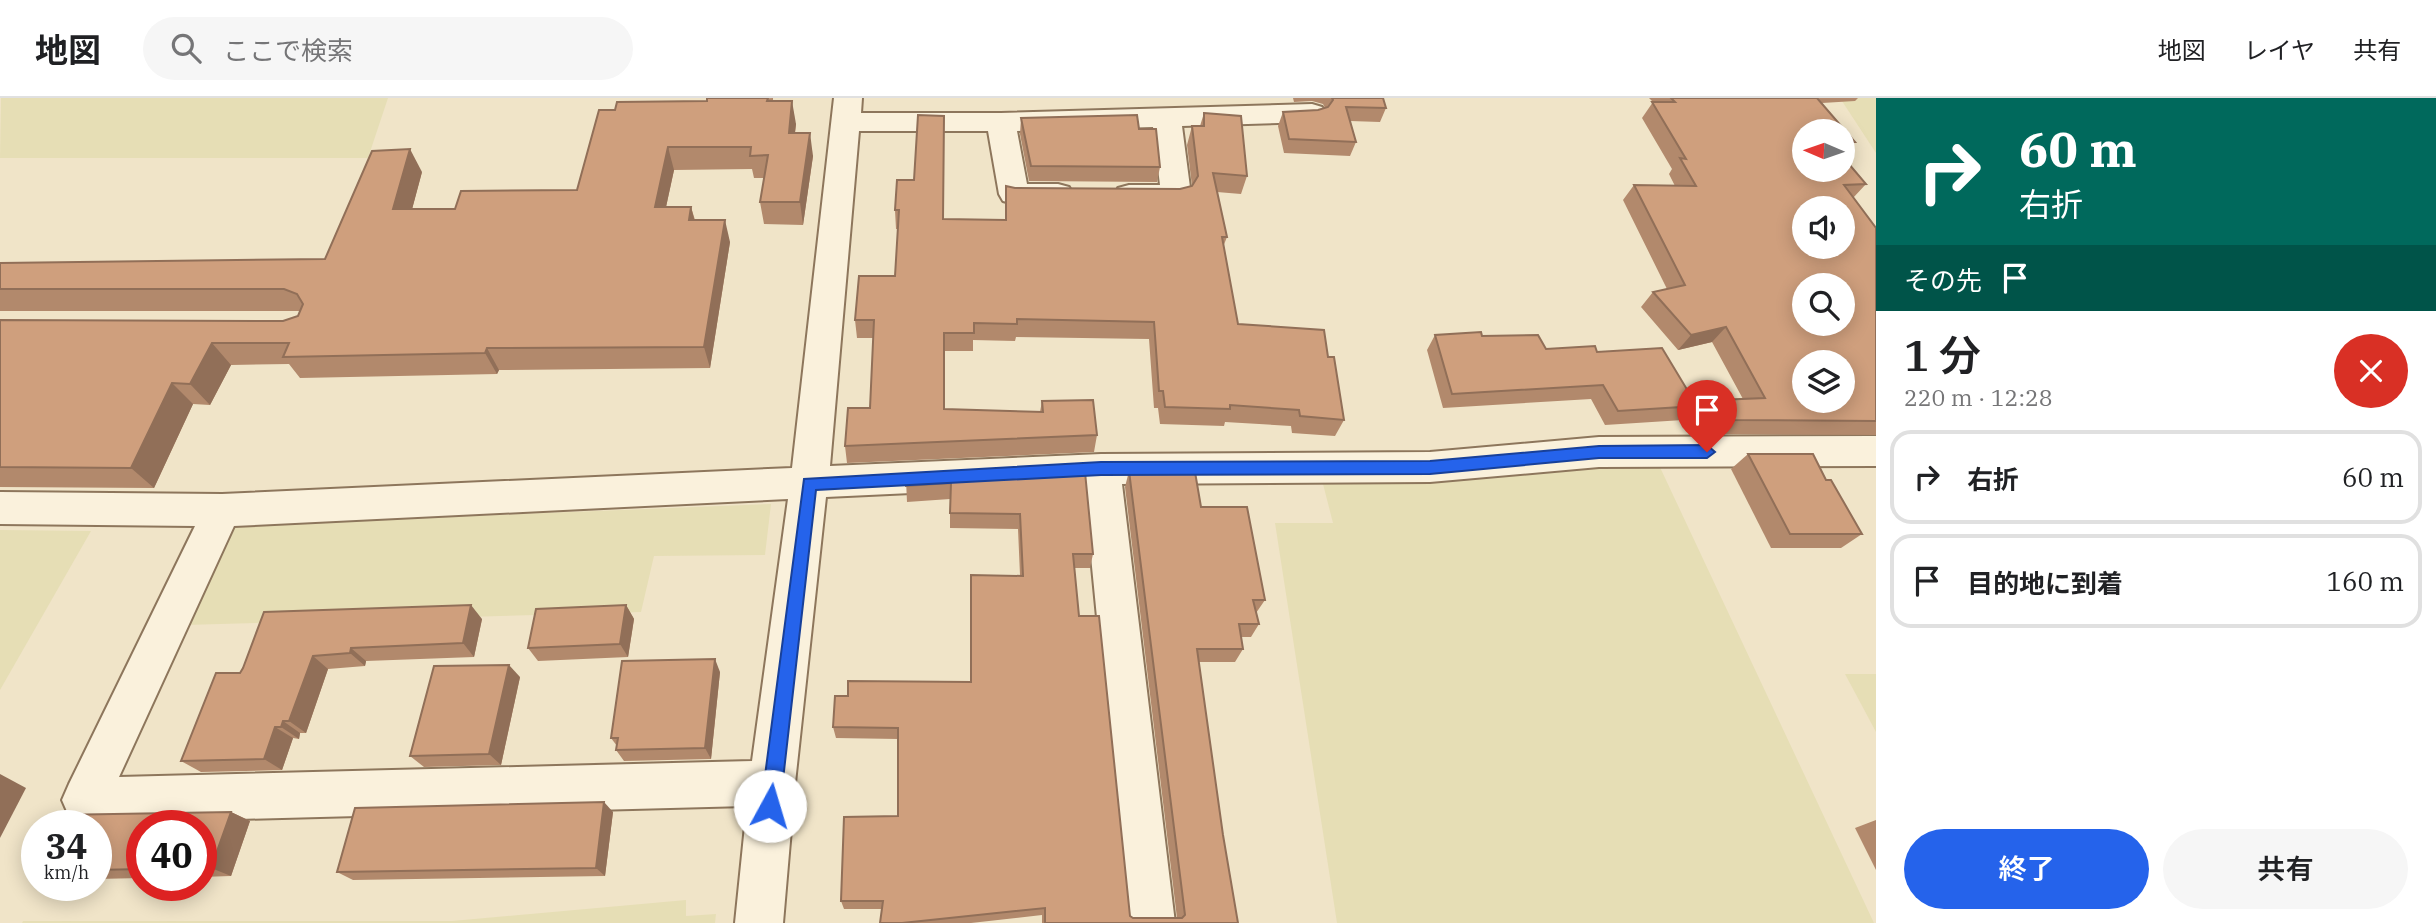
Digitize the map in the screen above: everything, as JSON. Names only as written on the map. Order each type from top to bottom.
[{"type":"street","points":[[759,923],[772,783],[809,484],[847,110],[1001,122],[1312,113]]},
{"type":"street","points":[[1001,122],[1014,194],[1176,195],[1167,118]]},
{"type":"street","points":[[0,508],[222,510],[1101,469],[1430,467],[1599,452],[1876,451]]},
{"type":"street","points":[[1101,469],[1151,923]]},
{"type":"street","points":[[222,510],[85,800],[772,783]]},
{"type":"shaded area","points":[[1,98],[388,98],[368,158],[0,158]]},
{"type":"shaded area","points":[[1840,98],[1876,98],[1876,153],[1855,119]]},
{"type":"shaded area","points":[[1658,463],[1874,923],[1337,923],[1275,523],[1333,523],[1323,484],[1481,479]]},
{"type":"shaded area","points":[[771,504],[765,555],[654,556],[641,612],[185,625],[224,526]]},
{"type":"shaded area","points":[[0,530],[91,531],[0,690]]},
{"type":"shaded area","points":[[1845,674],[1876,674],[1876,732]]},
{"type":"shaded area","points":[[686,900],[686,916],[716,914],[715,923],[22,923],[452,921]]},
{"type":"building","points":[[707,98],[768,98],[767,101],[792,101],[789,133],[810,133],[800,202],[760,202],[768,155],[750,156],[751,147],[668,147],[655,207],[691,207],[689,220],[725,220],[704,347],[487,348],[485,353],[283,357],[289,343],[212,343],[190,384],[172,383],[131,468],[0,467],[0,320],[283,321],[298,316],[303,304],[297,294],[284,289],[0,289],[0,263],[325,259],[372,151],[410,149],[393,209],[455,209],[461,191],[577,190],[599,110],[615,110],[617,102],[707,101]]},
{"type":"building","points":[[1332,98],[1383,98],[1386,108],[1346,107],[1356,142],[1289,139],[1283,112],[1318,110],[1328,107]]},
{"type":"building","points":[[1671,98],[1817,98],[1835,119],[1792,119],[1792,182],[1855,182],[1855,171],[1866,184],[1844,185],[1852,196],[1792,196],[1792,259],[1855,259],[1855,200],[1876,228],[1876,421],[1728,420],[1717,400],[1765,398],[1726,327],[1691,335],[1653,292],[1685,285],[1634,185],[1696,186],[1680,158],[1686,159],[1652,102],[1675,102]]},
{"type":"building","points":[[1204,113],[1241,116],[1247,176],[1213,173],[1227,237],[1222,237],[1238,324],[1324,330],[1328,357],[1334,357],[1344,420],[1300,416],[1299,410],[1230,405],[1230,409],[1165,407],[1163,391],[1159,391],[1154,322],[1017,319],[1017,324],[974,323],[974,333],[944,333],[944,409],[1043,412],[1042,401],[1093,400],[1097,435],[845,446],[848,408],[870,408],[874,320],[855,320],[859,276],[895,276],[899,210],[895,210],[897,180],[914,180],[918,115],[944,116],[943,219],[1006,220],[1006,186],[1180,189],[1192,186],[1198,176],[1192,126],[1204,126]]},
{"type":"building","points":[[1137,115],[1139,129],[1156,129],[1160,167],[1031,166],[1021,118]]},
{"type":"building","points":[[1481,332],[1482,336],[1538,335],[1546,349],[1595,346],[1597,352],[1662,348],[1697,406],[1618,411],[1603,385],[1452,394],[1435,335]]},
{"type":"building","points":[[1748,454],[1813,454],[1826,480],[1831,480],[1862,534],[1790,534]]},
{"type":"building","points":[[1129,471],[1195,472],[1201,507],[1247,507],[1265,600],[1253,600],[1259,624],[1239,624],[1243,649],[1197,649],[1238,923],[1045,923],[1045,908],[880,923],[883,901],[841,901],[844,817],[898,816],[898,728],[833,727],[835,696],[848,696],[848,681],[971,682],[971,575],[1023,576],[1020,514],[950,513],[951,483],[906,486],[906,480],[1085,472],[1093,554],[1073,554],[1079,616],[1099,616],[1130,916],[1182,918],[1185,915]]},
{"type":"building","points":[[471,605],[463,643],[351,648],[350,653],[313,656],[289,721],[283,721],[281,727],[275,727],[264,759],[181,761],[216,673],[240,673],[264,612]]},
{"type":"building","points":[[626,605],[620,644],[528,648],[536,609]]},
{"type":"building","points":[[715,659],[705,748],[616,750],[618,738],[611,738],[622,661]]},
{"type":"building","points":[[509,665],[489,754],[410,756],[434,666]]},
{"type":"building","points":[[604,802],[596,868],[337,872],[355,808]]},
{"type":"building","points":[[217,812],[231,812],[217,851]]},
{"type":"building","points":[[112,814],[126,814],[126,869],[112,870]]},
{"type":"route","points":[[770,806],[809,484],[1101,469],[1430,467],[1599,452],[1707,452]]}]
